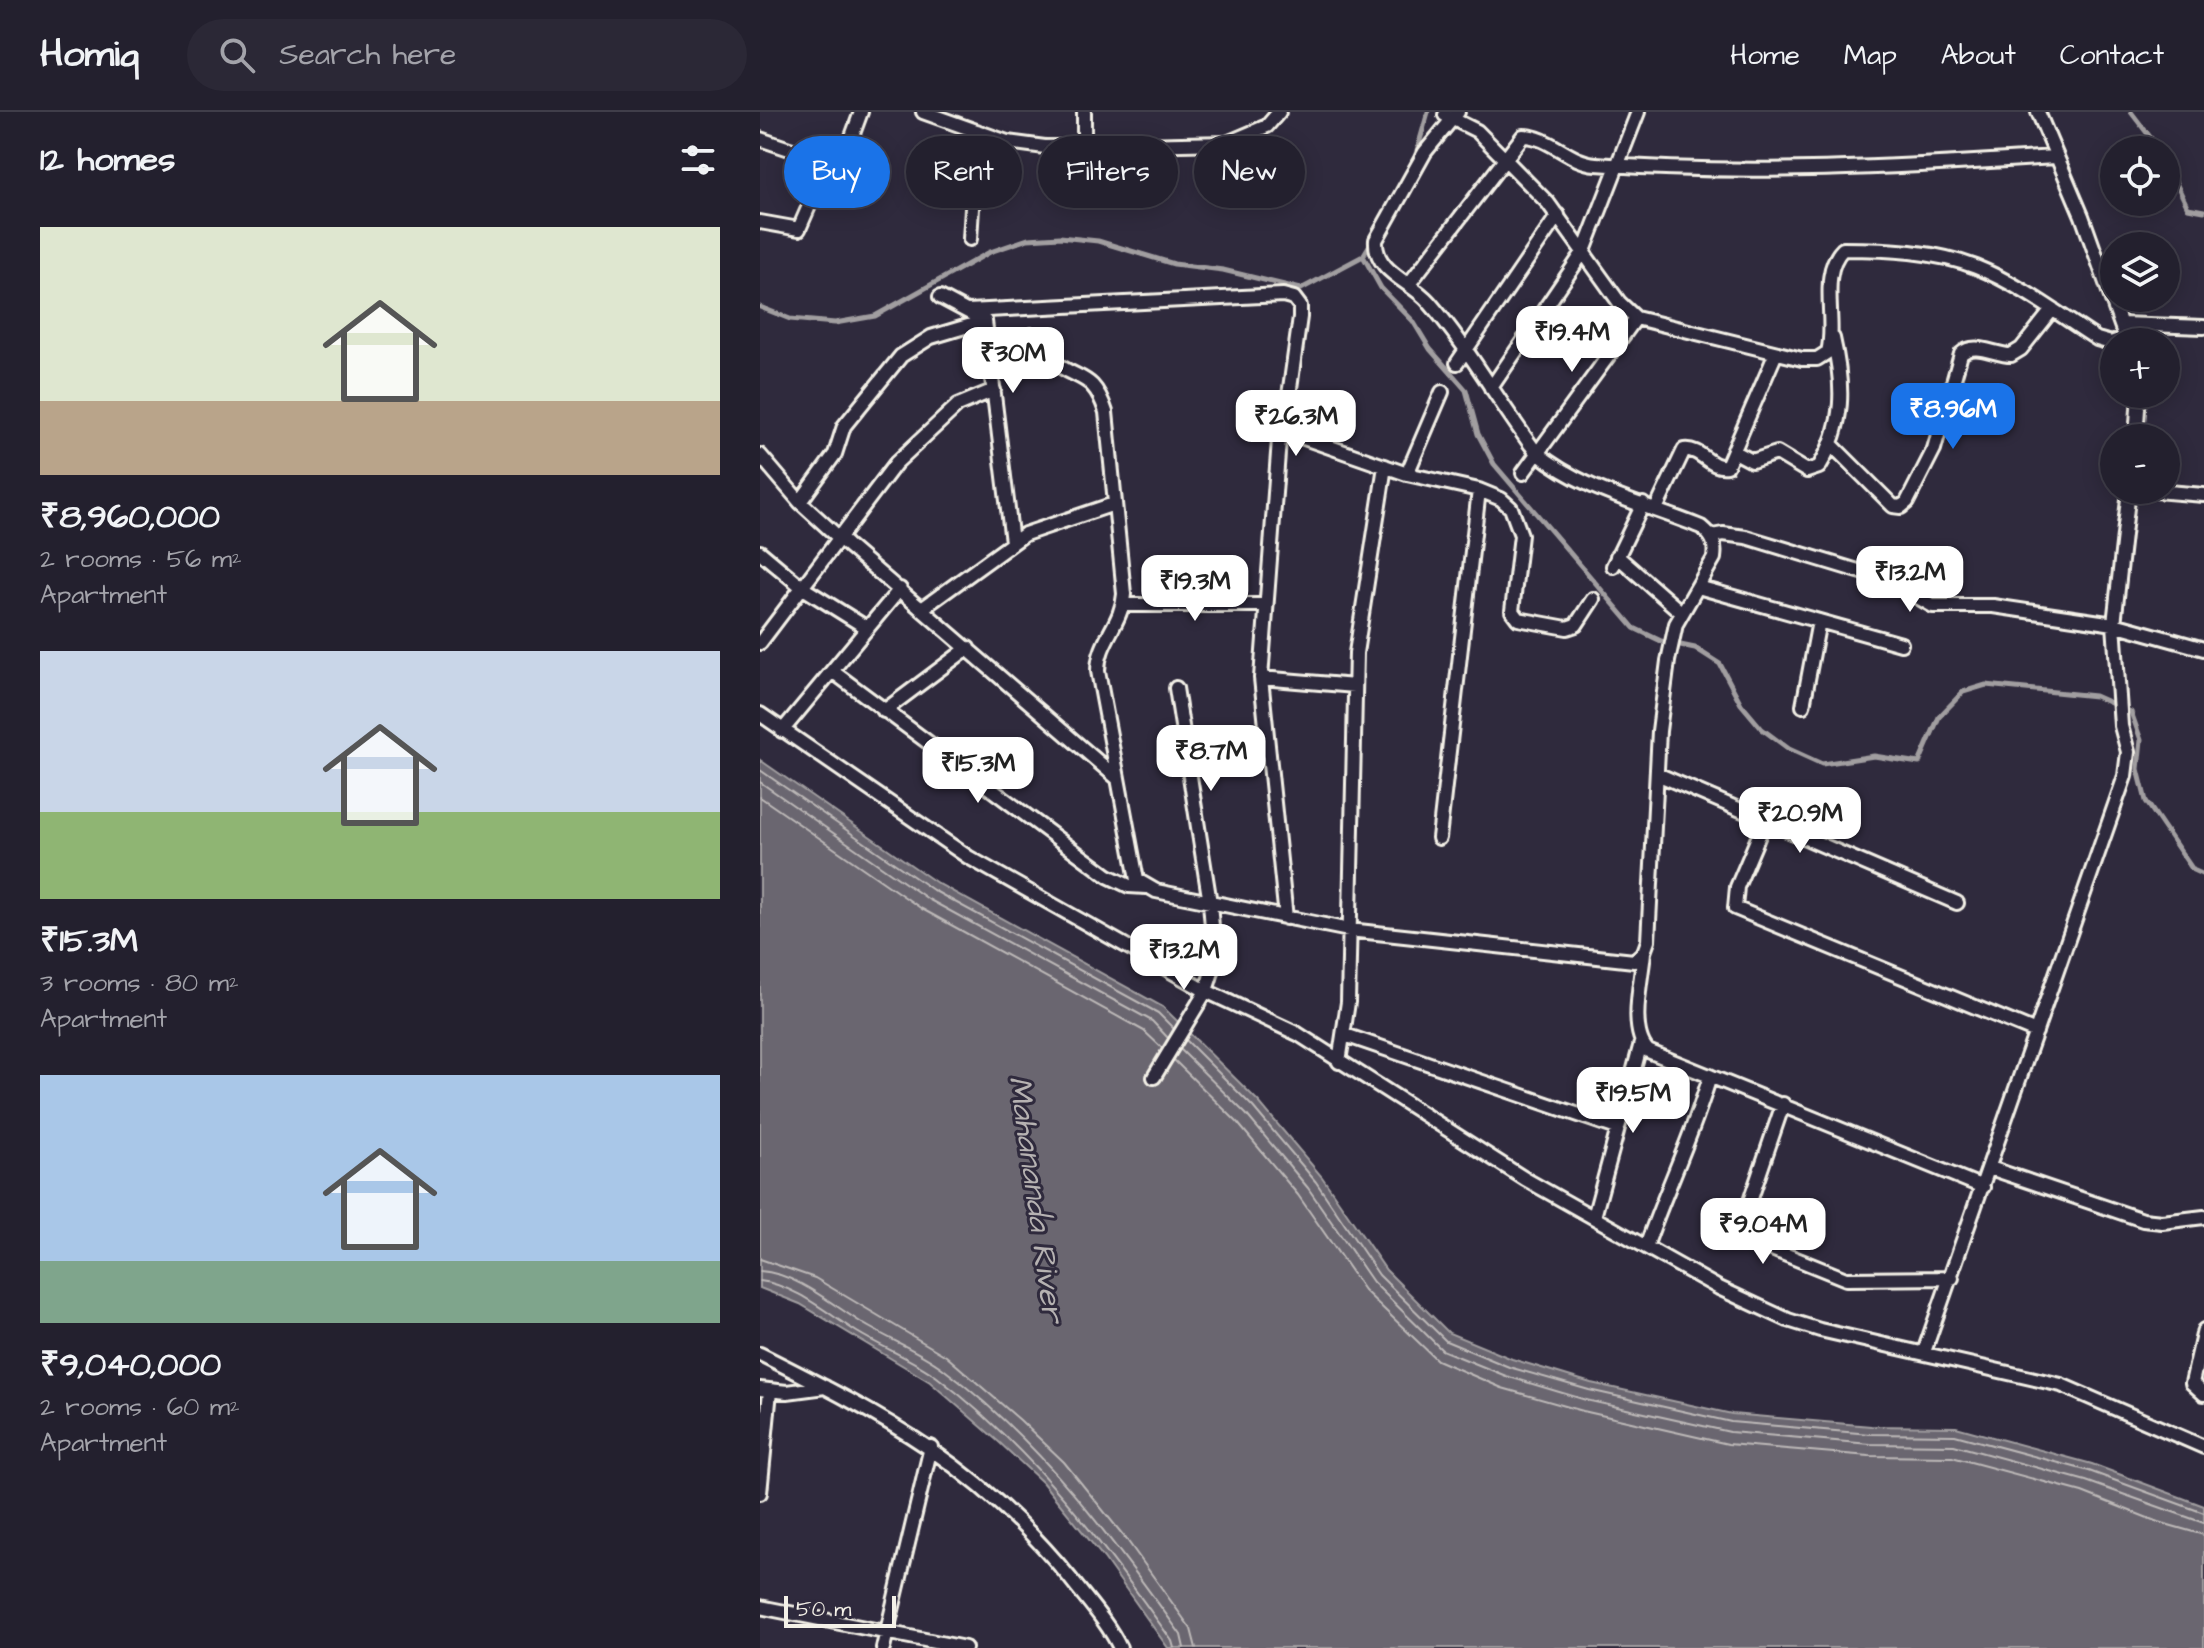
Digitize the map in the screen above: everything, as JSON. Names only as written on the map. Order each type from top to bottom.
[{"type":"street","points":[[852,136],[861,112]]},
{"type":"street","points":[[923,112],[944,116],[977,131],[1023,145],[1038,145]]},
{"type":"street","points":[[1084,112],[1084,136]]},
{"type":"street","points":[[1178,144],[1227,143],[1267,126],[1279,112]]},
{"type":"street","points":[[1491,388],[1584,251],[1638,112]]},
{"type":"street","points":[[2038,112],[2082,216],[2122,328]]},
{"type":"street","points":[[1594,1217],[1641,1043],[1638,1024],[1644,952],[1648,941],[1657,774],[1668,661],[1679,619],[1714,558],[1712,536],[1701,527],[1572,478],[1536,452],[1429,302],[1383,265],[1377,255],[1376,240],[1425,152],[1452,115],[1477,131],[1558,215],[1619,302],[1636,318],[1776,353],[1817,359],[1828,352],[1832,336]]},
{"type":"street","points":[[970,239],[977,131]]},
{"type":"street","points":[[1409,284],[1523,136],[1533,136],[1579,161],[1709,169],[1957,163],[2055,157]]},
{"type":"street","points":[[760,139],[784,147]]},
{"type":"street","points":[[760,222],[799,229],[808,208]]},
{"type":"street","points":[[1457,363],[1558,215]]},
{"type":"street","points":[[1735,452],[1752,461],[1777,453],[1813,471],[1832,445],[1842,388],[1832,336],[1830,277],[1833,259],[1843,249],[1952,259],[1996,276],[2100,340]]},
{"type":"street","points":[[968,311],[1283,295],[1294,298],[1300,306],[1284,431],[1279,440],[1261,678],[1286,918]]},
{"type":"street","points":[[940,297],[985,321]]},
{"type":"street","points":[[1832,445],[1893,506],[1901,507],[1914,490],[1934,449],[1961,354],[1968,348],[1976,348],[2011,355],[2021,349],[2052,310]]},
{"type":"street","points":[[1523,473],[1636,318]]},
{"type":"street","points":[[985,321],[1012,542]]},
{"type":"street","points":[[800,502],[835,454],[844,426],[901,356],[931,337],[985,321]]},
{"type":"street","points":[[2121,324],[2204,327]]},
{"type":"street","points":[[1032,335],[1048,359],[1087,378],[1100,395],[1106,412],[1123,605],[1098,657],[1133,871],[1146,887]]},
{"type":"street","points":[[1656,509],[1684,450],[1696,451],[1722,467],[1727,466],[1776,353]]},
{"type":"street","points":[[760,643],[911,449],[958,405],[994,390]]},
{"type":"street","points":[[1407,474],[1442,392]]},
{"type":"street","points":[[1284,431],[1407,474],[1504,496],[1521,535],[1512,611],[1518,619],[1567,628],[1576,625],[1593,599]]},
{"type":"street","points":[[760,455],[800,502],[1117,778]]},
{"type":"street","points":[[1339,1062],[1345,1035],[1355,686],[1362,612],[1385,466]]},
{"type":"street","points":[[1439,838],[1479,490]]},
{"type":"street","points":[[2180,493],[2204,495]]},
{"type":"street","points":[[923,608],[1025,534],[1114,504]]},
{"type":"street","points":[[1643,504],[1615,561],[1679,619]]},
{"type":"street","points":[[1924,1352],[2125,776],[2128,752],[2120,715],[2114,624],[2127,504]]},
{"type":"street","points":[[1712,536],[1746,537],[1888,580],[1933,606],[1993,606],[2114,624],[2204,649]]},
{"type":"street","points":[[760,552],[803,588],[867,628]]},
{"type":"street","points":[[1698,587],[1901,644]]},
{"type":"street","points":[[782,731],[900,589]]},
{"type":"street","points":[[1123,605],[1266,605]]},
{"type":"street","points":[[1803,706],[1819,621]]},
{"type":"street","points":[[884,711],[968,648]]},
{"type":"street","points":[[832,671],[1108,876],[1129,886],[1349,930],[1620,961],[1634,961],[1644,952]]},
{"type":"street","points":[[1261,678],[1355,686]]},
{"type":"street","points":[[1154,1077],[1206,991],[1215,962],[1210,903],[1176,688]]},
{"type":"street","points":[[760,714],[968,857],[1206,991],[1298,1034],[1525,1179],[1719,1288],[1788,1320],[2061,1385],[2204,1447]]},
{"type":"street","points":[[1657,774],[1957,903]]},
{"type":"street","points":[[1765,821],[1737,887],[1735,908],[2036,1032]]},
{"type":"street","points":[[1345,1035],[1617,1128]]},
{"type":"street","points":[[1641,1043],[1659,1056],[1983,1187]]},
{"type":"street","points":[[1646,1247],[1671,1175],[1694,1130],[1710,1076]]},
{"type":"street","points":[[1783,1104],[1743,1222],[1747,1239],[1846,1279],[1952,1278]]},
{"type":"street","points":[[1990,1168],[2143,1220],[2162,1222],[2204,1217]]},
{"type":"street","points":[[2204,1330],[2192,1383],[2204,1394]]},
{"type":"street","points":[[760,1354],[931,1447],[961,1468],[1008,1508],[1088,1600],[1120,1648]]},
{"type":"street","points":[[760,1493],[765,1390],[825,1387]]},
{"type":"street","points":[[884,1641],[931,1447]]},
{"type":"street","points":[[760,1607],[884,1641],[965,1648]]},
{"type":"water","name":"Mahananda River","points":[[760,760],[937,883],[1163,1007],[1259,1102],[1322,1177],[1386,1270],[1449,1333],[1512,1359],[1591,1383],[1732,1414],[1871,1426],[1956,1427],[2092,1464],[2204,1506],[2204,1648],[1168,1648],[1104,1558],[1042,1482],[1000,1443],[930,1382],[800,1304],[760,1288]]},
{"type":"waterway","points":[[1414,161],[1428,112]]},
{"type":"waterway","points":[[2131,112],[2149,136]]},
{"type":"waterway","points":[[2180,191],[2188,208],[2204,211]]},
{"type":"waterway","points":[[760,307],[790,319],[835,323],[875,316],[990,252],[1028,239],[1060,237],[1098,241],[1174,264],[1223,270],[1301,289],[1363,256],[1372,241]]},
{"type":"waterway","points":[[1363,256],[1381,288],[1413,321],[1430,349],[1466,390],[1478,434],[1494,464],[1634,628],[1661,641],[1695,648],[1720,664],[1741,704],[1762,729],[1789,749],[1822,764],[1874,756],[1919,763],[1939,717],[1963,692],[1986,685],[2095,696],[2131,712],[2141,740],[2138,769],[2146,801],[2193,870],[2204,875]]}]
